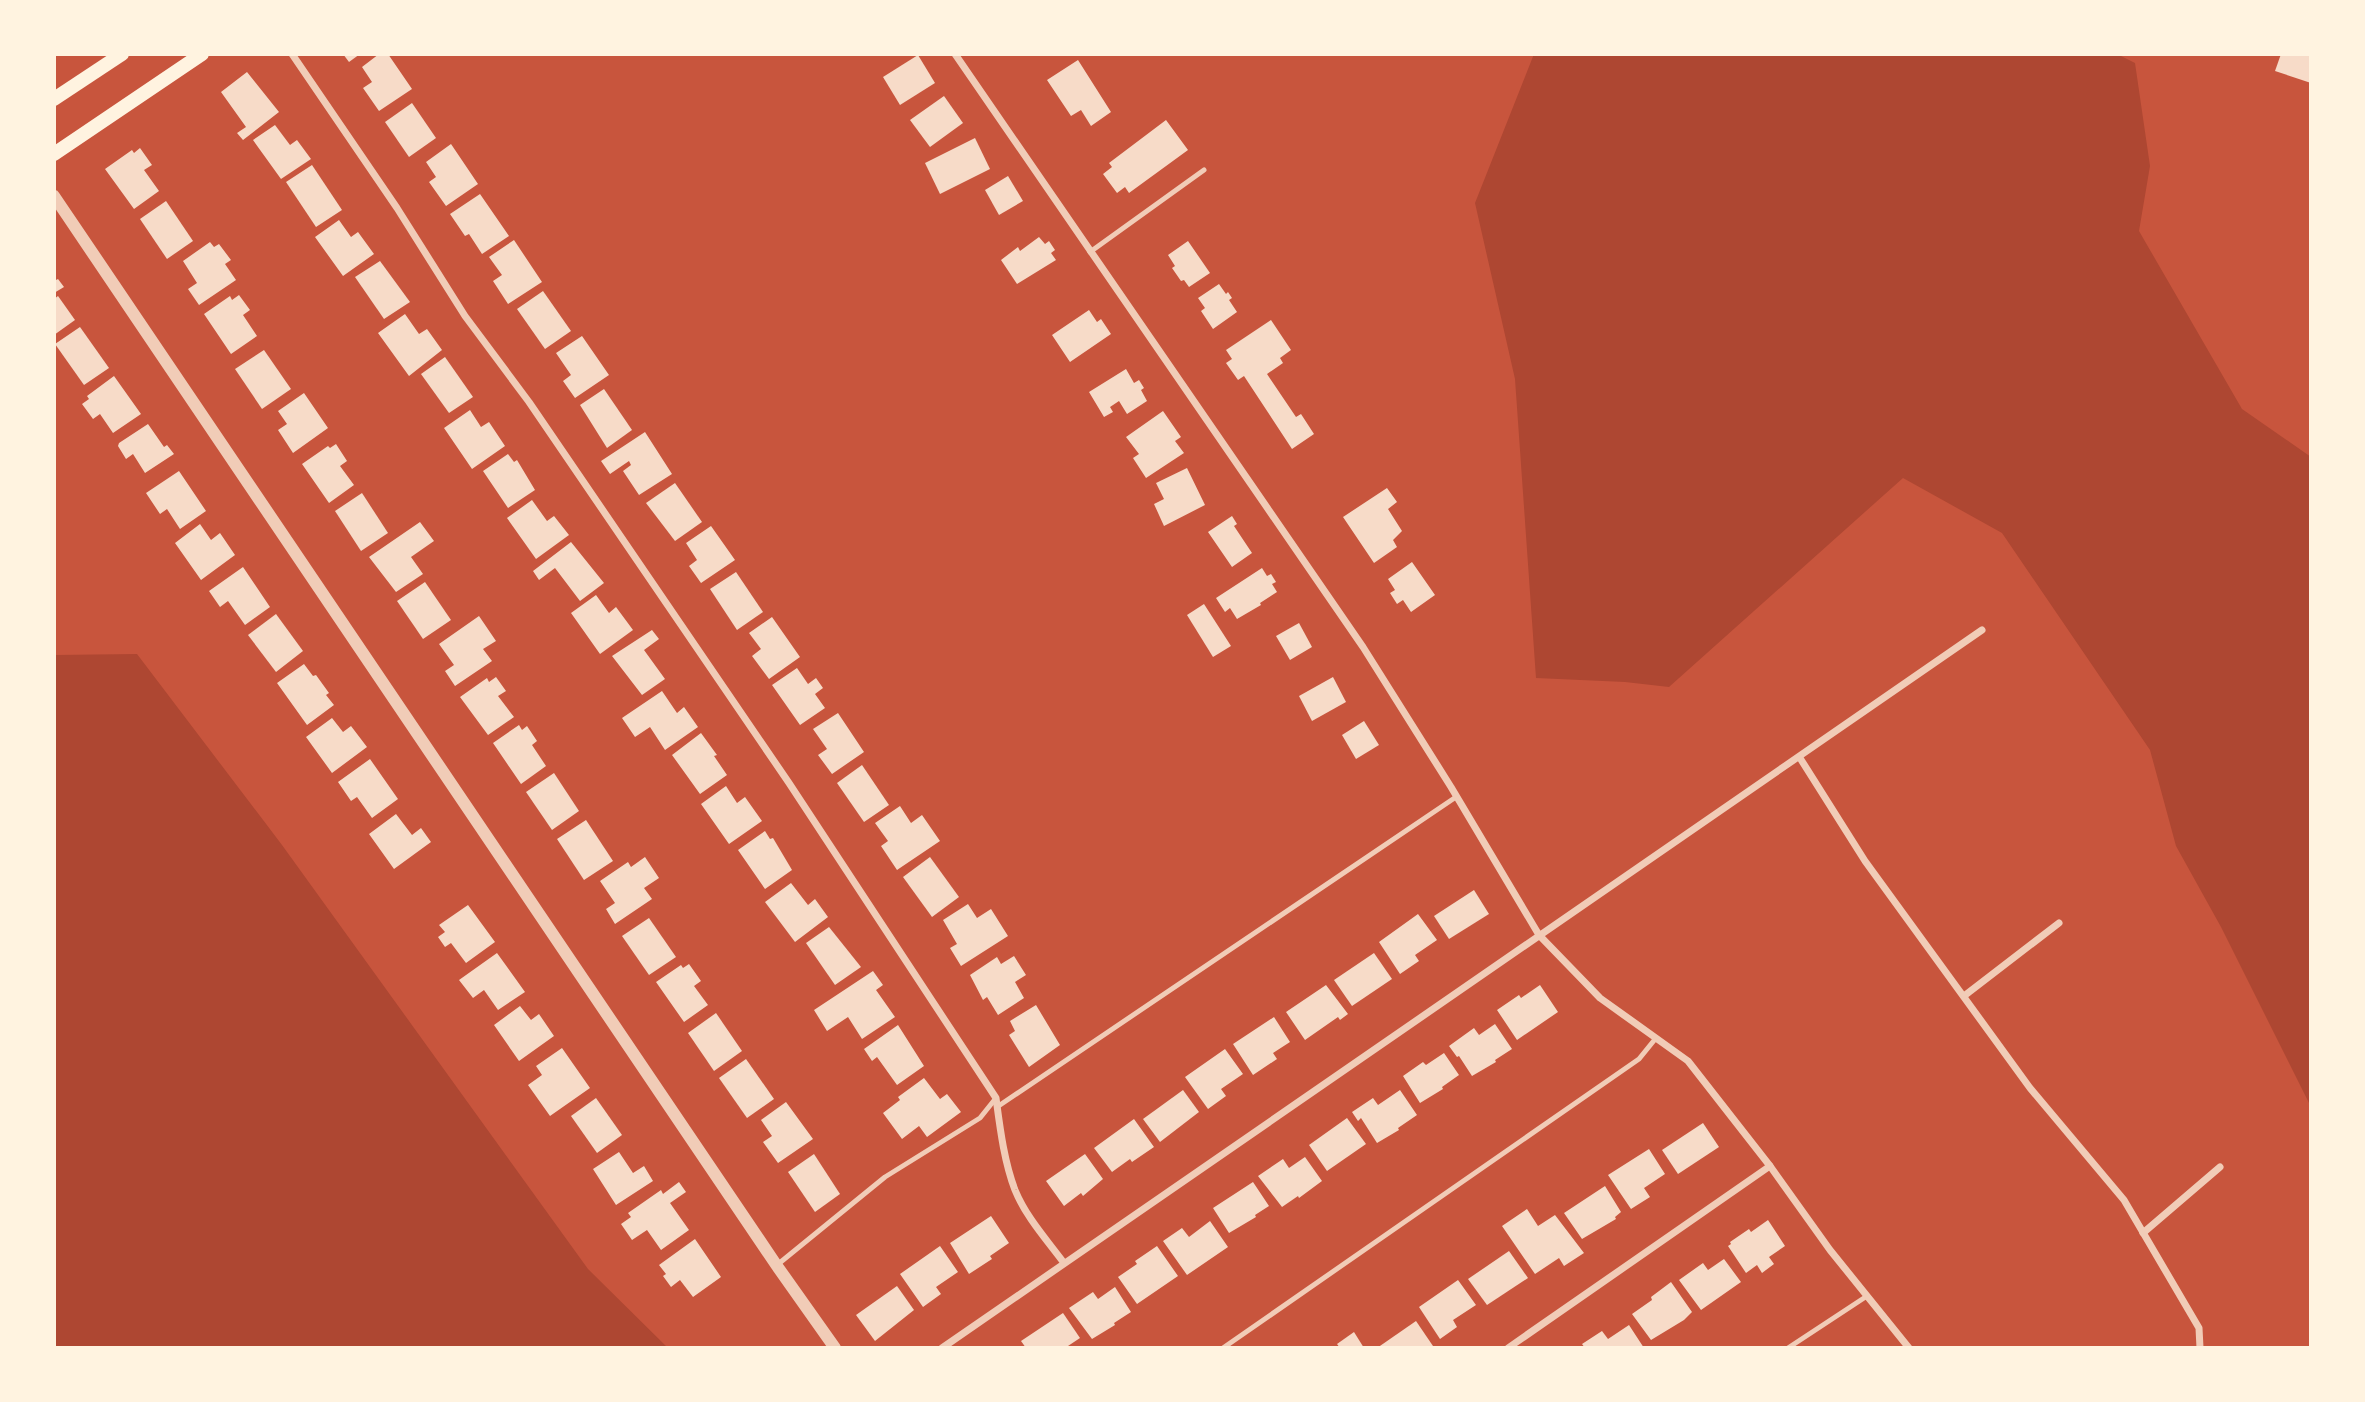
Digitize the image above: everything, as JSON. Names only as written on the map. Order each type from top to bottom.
[{"type":"main road","points":[[54,99],[122,54]]},
{"type":"main road","points":[[54,154],[202,54]]},
{"type":"street","points":[[292,54],[397,208],[465,316],[529,402],[789,783],[996,1098],[1001,1133],[1015,1190],[1033,1222],[1064,1264]]},
{"type":"street","points":[[955,54],[1363,647],[1538,934],[1600,998],[1688,1061],[1770,1166],[1830,1250],[1909,1348]]},
{"type":"street","points":[[54,196],[776,1266],[835,1348]]},
{"type":"street","points":[[942,1348],[1982,630]]},
{"type":"street","points":[[1800,758],[1865,861],[2030,1087],[2124,1200],[2199,1328],[2200,1348]]},
{"type":"street","points":[[1964,996],[2059,923]]},
{"type":"street","points":[[1508,1348],[1770,1166]]},
{"type":"street","points":[[2143,1233],[2220,1167]]},
{"type":"lane","points":[[1090,252],[1204,170]]},
{"type":"lane","points":[[998,1107],[1456,797]]},
{"type":"lane","points":[[1223,1348],[1640,1059],[1656,1038]]},
{"type":"lane","points":[[776,1266],[885,1177],[979,1118],[996,1098]]},
{"type":"lane","points":[[1788,1348],[1867,1296]]},
{"type":"shaded area","points":[[1534,54],[2117,54],[2135,63],[2150,166],[2139,231],[2242,409],[2311,457],[2311,1116],[2309,1103],[2221,927],[2176,846],[2150,750],[2002,533],[1903,478],[1669,687],[1536,678],[1515,379],[1475,203]]},
{"type":"shaded area","points":[[137,654],[282,845],[588,1269],[668,1348],[54,1348],[54,655]]},
{"type":"building","points":[[343,54],[360,54],[349,62]]},
{"type":"building","points":[[379,54],[388,54],[412,89],[379,111],[363,88],[372,82],[362,67]]},
{"type":"building","points":[[2281,54],[2311,54],[2311,83],[2275,71]]},
{"type":"building","points":[[918,55],[935,83],[900,105],[883,77]]},
{"type":"building","points":[[1078,60],[1111,112],[1091,126],[1081,110],[1071,116],[1047,80]]},
{"type":"building","points":[[247,72],[279,112],[243,140],[237,133],[246,127],[221,92]]},
{"type":"building","points":[[944,96],[963,123],[930,147],[910,120]]},
{"type":"building","points":[[412,103],[436,138],[409,157],[385,122]]},
{"type":"building","points":[[1166,120],[1188,150],[1129,193],[1125,187],[1117,193],[1103,174],[1112,167],[1109,163]]},
{"type":"building","points":[[275,125],[290,145],[297,140],[311,159],[281,179],[253,140]]},
{"type":"building","points":[[975,138],[990,169],[940,194],[925,163]]},
{"type":"building","points":[[451,144],[478,184],[446,206],[429,182],[436,177],[426,162]]},
{"type":"building","points":[[140,148],[152,165],[144,170],[159,191],[134,209],[105,169],[132,150],[134,153]]},
{"type":"building","points":[[312,165],[342,210],[316,227],[286,182]]},
{"type":"building","points":[[1008,176],[1023,201],[999,215],[985,190]]},
{"type":"building","points":[[480,194],[509,236],[482,254],[469,234],[465,236],[450,214]]},
{"type":"building","points":[[166,201],[193,241],[167,259],[140,219]]},
{"type":"building","points":[[339,220],[351,237],[358,232],[374,254],[343,276],[315,237]]},
{"type":"building","points":[[1039,237],[1045,244],[1049,241],[1055,250],[1051,253],[1056,260],[1017,284],[1001,260],[1018,247],[1020,251]]},
{"type":"building","points":[[514,240],[542,282],[508,304],[493,281],[502,275],[489,257]]},
{"type":"building","points":[[1188,241],[1210,273],[1189,287],[1172,268],[1175,266],[1168,255]]},
{"type":"building","points":[[210,242],[214,247],[219,244],[231,260],[225,264],[236,280],[199,305],[188,289],[197,283],[183,261]]},
{"type":"building","points":[[380,261],[410,302],[384,319],[355,277]]},
{"type":"building","points":[[58,279],[64,287],[54,293],[54,281]]},
{"type":"building","points":[[1219,284],[1232,298],[1229,300],[1237,312],[1213,329],[1201,311],[1205,308],[1198,298]]},
{"type":"building","points":[[543,291],[571,331],[545,349],[517,309]]},
{"type":"building","points":[[239,295],[250,310],[243,315],[257,336],[231,354],[204,314],[230,296],[232,300]]},
{"type":"building","points":[[58,296],[75,320],[54,335],[54,299]]},
{"type":"building","points":[[1089,310],[1097,322],[1101,319],[1111,334],[1070,362],[1052,335]]},
{"type":"building","points":[[405,314],[419,334],[427,329],[442,350],[409,376],[378,333]]},
{"type":"building","points":[[1271,320],[1291,350],[1280,358],[1283,363],[1267,374],[1296,417],[1301,414],[1314,434],[1292,449],[1244,376],[1238,380],[1226,363],[1232,359],[1226,350]]},
{"type":"building","points":[[80,327],[109,368],[84,385],[55,344]]},
{"type":"building","points":[[582,336],[609,375],[575,398],[563,381],[571,375],[556,353]]},
{"type":"building","points":[[264,350],[291,389],[262,409],[235,369]]},
{"type":"building","points":[[445,357],[473,397],[449,413],[421,374]]},
{"type":"building","points":[[1126,369],[1134,383],[1139,380],[1147,401],[1127,414],[1119,401],[1110,407],[1113,412],[1104,417],[1089,392]]},
{"type":"building","points":[[114,376],[141,414],[113,433],[100,414],[93,419],[82,404],[89,399],[87,396]]},
{"type":"building","points":[[604,389],[632,430],[607,448],[580,405]]},
{"type":"building","points":[[304,393],[328,428],[293,453],[278,430],[287,424],[278,411]]},
{"type":"building","points":[[470,410],[481,427],[489,422],[505,446],[472,469],[444,428]]},
{"type":"building","points":[[1163,411],[1181,437],[1175,441],[1184,453],[1146,478],[1133,458],[1139,454],[1126,437]]},
{"type":"building","points":[[148,424],[164,447],[167,445],[174,454],[145,473],[133,454],[126,459],[118,446]]},
{"type":"building","points":[[645,432],[672,474],[639,495],[623,471],[631,465],[629,461],[610,474],[601,461]]},
{"type":"building","points":[[336,444],[347,461],[340,466],[354,485],[329,503],[302,464],[328,446],[330,448]]},
{"type":"building","points":[[508,454],[514,462],[517,460],[535,490],[508,508],[483,471]]},
{"type":"building","points":[[1187,468],[1205,505],[1164,526],[1154,504],[1164,499],[1156,483]]},
{"type":"building","points":[[179,471],[206,511],[180,529],[167,509],[160,514],[146,493]]},
{"type":"building","points":[[675,483],[702,522],[675,541],[646,503]]},
{"type":"building","points":[[1387,488],[1397,502],[1388,509],[1402,531],[1393,540],[1397,547],[1374,563],[1343,517]]},
{"type":"building","points":[[362,493],[388,533],[361,551],[335,511]]},
{"type":"building","points":[[532,500],[547,521],[554,516],[569,535],[536,559],[507,518]]},
{"type":"building","points":[[1232,516],[1237,524],[1234,526],[1252,553],[1232,567],[1208,532]]},
{"type":"building","points":[[420,522],[434,541],[411,557],[423,574],[396,592],[369,557]]},
{"type":"building","points":[[200,524],[211,540],[220,533],[235,555],[201,580],[175,543]]},
{"type":"building","points":[[711,526],[735,560],[701,583],[689,566],[697,560],[686,543]]},
{"type":"building","points":[[571,542],[604,583],[580,601],[555,568],[539,580],[533,571]]},
{"type":"building","points":[[1412,562],[1435,595],[1411,612],[1403,600],[1397,604],[1390,593],[1395,590],[1388,579]]},
{"type":"building","points":[[243,567],[270,607],[245,625],[228,601],[220,607],[209,591]]},
{"type":"building","points":[[1262,568],[1267,576],[1271,574],[1276,582],[1272,584],[1277,592],[1237,619],[1230,608],[1225,612],[1216,598]]},
{"type":"building","points":[[736,572],[763,612],[737,630],[710,589]]},
{"type":"building","points":[[425,582],[451,620],[423,639],[397,601]]},
{"type":"building","points":[[596,595],[609,613],[616,607],[633,630],[600,654],[571,613]]},
{"type":"building","points":[[1204,604],[1231,646],[1213,657],[1187,615]]},
{"type":"building","points":[[276,614],[303,651],[276,672],[248,635]]},
{"type":"building","points":[[479,616],[496,641],[483,649],[492,661],[455,686],[445,671],[454,665],[439,644]]},
{"type":"building","points":[[772,617],[800,657],[769,679],[752,656],[761,649],[749,633]]},
{"type":"building","points":[[1299,623],[1312,647],[1290,660],[1276,636]]},
{"type":"building","points":[[652,630],[659,639],[644,650],[665,679],[642,695],[612,656]]},
{"type":"building","points":[[304,664],[313,676],[316,675],[334,705],[307,725],[277,683]]},
{"type":"building","points":[[797,668],[808,684],[816,678],[823,688],[815,694],[825,708],[800,725],[772,685]]},
{"type":"building","points":[[496,677],[506,691],[498,696],[514,717],[488,735],[460,697],[487,678],[489,682]]},
{"type":"building","points":[[1333,677],[1346,702],[1312,721],[1299,696]]},
{"type":"building","points":[[662,691],[677,713],[684,707],[698,727],[665,750],[650,727],[635,737],[622,718]]},
{"type":"building","points":[[838,713],[864,752],[832,774],[818,755],[827,749],[813,729]]},
{"type":"building","points":[[332,718],[343,732],[351,726],[367,747],[332,773],[306,737]]},
{"type":"building","points":[[1364,721],[1379,745],[1356,759],[1342,735]]},
{"type":"building","points":[[519,725],[522,730],[527,726],[537,741],[532,745],[546,766],[521,784],[493,743]]},
{"type":"building","points":[[701,733],[727,775],[700,794],[672,755]]},
{"type":"building","points":[[370,759],[398,799],[372,818],[357,797],[351,801],[338,782]]},
{"type":"building","points":[[862,765],[889,805],[864,822],[837,783]]},
{"type":"building","points":[[554,773],[579,811],[552,830],[526,792]]},
{"type":"building","points":[[726,786],[737,803],[745,797],[762,821],[729,844],[701,804]]},
{"type":"building","points":[[900,806],[911,823],[922,815],[940,841],[897,870],[881,846],[888,841],[875,823]]},
{"type":"building","points":[[396,814],[412,835],[421,828],[431,842],[394,869],[369,834]]},
{"type":"building","points":[[586,820],[613,861],[584,880],[557,839]]},
{"type":"building","points":[[765,831],[770,839],[773,838],[792,870],[765,889],[738,850]]},
{"type":"building","points":[[645,857],[659,878],[644,888],[652,899],[615,924],[606,909],[615,903],[600,881],[628,862],[631,867]]},
{"type":"building","points":[[930,857],[959,897],[932,917],[903,877]]},
{"type":"building","points":[[791,883],[808,905],[815,899],[828,917],[795,942],[765,902]]},
{"type":"building","points":[[1474,890],[1489,914],[1449,939],[1434,916]]},
{"type":"building","points":[[968,904],[977,918],[991,909],[1008,936],[961,966],[950,948],[957,944],[943,920]]},
{"type":"building","points":[[468,905],[495,942],[466,963],[451,943],[445,947],[438,937],[445,932],[439,925]]},
{"type":"building","points":[[1418,914],[1437,940],[1415,955],[1419,961],[1400,974],[1379,942]]},
{"type":"building","points":[[649,918],[676,957],[649,975],[622,936]]},
{"type":"building","points":[[829,927],[861,967],[835,985],[806,943]]},
{"type":"building","points":[[497,953],[525,992],[498,1010],[484,990],[473,998],[459,980]]},
{"type":"building","points":[[1374,953],[1392,979],[1352,1006],[1334,980]]},
{"type":"building","points":[[1014,956],[1026,975],[1015,982],[1024,998],[998,1015],[987,997],[983,1000],[970,975],[997,957],[1001,964]]},
{"type":"building","points":[[689,964],[701,981],[694,986],[708,1005],[684,1022],[656,982],[681,965],[683,968]]},
{"type":"building","points":[[873,971],[883,985],[876,990],[895,1017],[862,1039],[848,1017],[827,1031],[814,1010]]},
{"type":"building","points":[[1326,985],[1348,1014],[1340,1020],[1338,1017],[1305,1040],[1286,1012]]},
{"type":"building","points":[[1540,985],[1558,1012],[1517,1040],[1497,1010]]},
{"type":"building","points":[[1036,1005],[1060,1045],[1029,1067],[1009,1035],[1015,1031],[1010,1021]]},
{"type":"building","points":[[520,1006],[531,1020],[539,1014],[554,1036],[519,1061],[494,1025]]},
{"type":"building","points":[[716,1013],[742,1051],[714,1071],[688,1033]]},
{"type":"building","points":[[1274,1017],[1290,1042],[1273,1053],[1277,1059],[1253,1075],[1233,1044]]},
{"type":"building","points":[[1495,1024],[1512,1049],[1472,1076],[1449,1046],[1474,1028],[1479,1035]]},
{"type":"building","points":[[898,1025],[924,1066],[897,1085],[877,1057],[872,1061],[864,1049]]},
{"type":"building","points":[[562,1048],[590,1088],[550,1116],[528,1085],[542,1075],[536,1066]]},
{"type":"building","points":[[1225,1049],[1243,1074],[1221,1089],[1226,1096],[1208,1109],[1185,1077]]},
{"type":"building","points":[[1444,1053],[1459,1075],[1420,1103],[1403,1076],[1423,1062],[1426,1065]]},
{"type":"building","points":[[746,1059],[774,1099],[747,1118],[719,1078]]},
{"type":"building","points":[[924,1078],[940,1099],[947,1094],[961,1112],[927,1137],[919,1126],[902,1139],[883,1113],[900,1100],[898,1097]]},
{"type":"building","points":[[1183,1090],[1199,1112],[1160,1142],[1143,1119]]},
{"type":"building","points":[[1400,1090],[1417,1115],[1377,1143],[1361,1118],[1358,1121],[1352,1112],[1373,1098],[1378,1105]]},
{"type":"building","points":[[596,1098],[622,1135],[597,1153],[571,1116]]},
{"type":"building","points":[[786,1102],[813,1139],[778,1163],[763,1142],[772,1136],[761,1120]]},
{"type":"building","points":[[1347,1118],[1366,1144],[1327,1171],[1309,1145]]},
{"type":"building","points":[[1134,1119],[1154,1147],[1112,1172],[1094,1148]]},
{"type":"building","points":[[1703,1123],[1719,1147],[1678,1174],[1662,1150]]},
{"type":"building","points":[[1649,1149],[1665,1174],[1644,1188],[1650,1197],[1631,1209],[1608,1175]]},
{"type":"building","points":[[619,1152],[633,1173],[644,1166],[653,1181],[616,1205],[593,1169]]},
{"type":"building","points":[[814,1154],[840,1194],[815,1212],[788,1172]]},
{"type":"building","points":[[1085,1154],[1103,1179],[1083,1196],[1081,1193],[1064,1206],[1046,1181]]},
{"type":"building","points":[[1305,1157],[1322,1181],[1282,1207],[1258,1176],[1283,1159],[1289,1168]]},
{"type":"building","points":[[679,1182],[686,1192],[670,1203],[689,1230],[661,1250],[647,1230],[632,1240],[621,1224],[631,1217],[628,1213],[661,1190],[663,1194]]},
{"type":"building","points":[[1253,1182],[1269,1206],[1229,1233],[1213,1208]]},
{"type":"building","points":[[1605,1186],[1621,1212],[1616,1219],[1582,1239],[1564,1213]]},
{"type":"building","points":[[1527,1209],[1538,1226],[1555,1215],[1584,1253],[1564,1266],[1559,1258],[1535,1274],[1502,1226]]},
{"type":"building","points":[[991,1216],[1009,1243],[990,1256],[992,1259],[969,1274],[950,1243]]},
{"type":"building","points":[[1768,1220],[1785,1246],[1769,1257],[1774,1264],[1762,1273],[1757,1265],[1746,1273],[1728,1246],[1749,1229],[1751,1232]]},
{"type":"building","points":[[1210,1221],[1228,1247],[1187,1275],[1163,1241],[1182,1228],[1189,1237]]},
{"type":"building","points":[[695,1239],[721,1277],[693,1297],[680,1280],[671,1287],[659,1265]]},
{"type":"building","points":[[940,1246],[958,1272],[936,1287],[941,1294],[923,1307],[900,1274]]},
{"type":"building","points":[[1157,1246],[1178,1276],[1137,1304],[1118,1277]]},
{"type":"building","points":[[1509,1251],[1528,1278],[1487,1305],[1468,1279]]},
{"type":"building","points":[[1724,1259],[1741,1282],[1701,1310],[1679,1280],[1703,1263],[1708,1270]]},
{"type":"building","points":[[1458,1280],[1476,1305],[1453,1320],[1457,1327],[1440,1339],[1419,1307]]},
{"type":"building","points":[[1671,1282],[1692,1312],[1651,1340],[1632,1314]]},
{"type":"building","points":[[897,1286],[914,1310],[875,1341],[856,1315]]},
{"type":"building","points":[[1115,1287],[1131,1312],[1092,1339],[1069,1308],[1093,1292],[1098,1299]]},
{"type":"building","points":[[1063,1313],[1080,1338],[1065,1348],[1026,1348],[1021,1341]]},
{"type":"building","points":[[1416,1321],[1433,1346],[1377,1348]]},
{"type":"building","points":[[1629,1325],[1644,1348],[1585,1348],[1582,1344],[1602,1331],[1608,1339]]},
{"type":"building","points":[[1354,1332],[1364,1348],[1340,1348],[1337,1344]]}]
